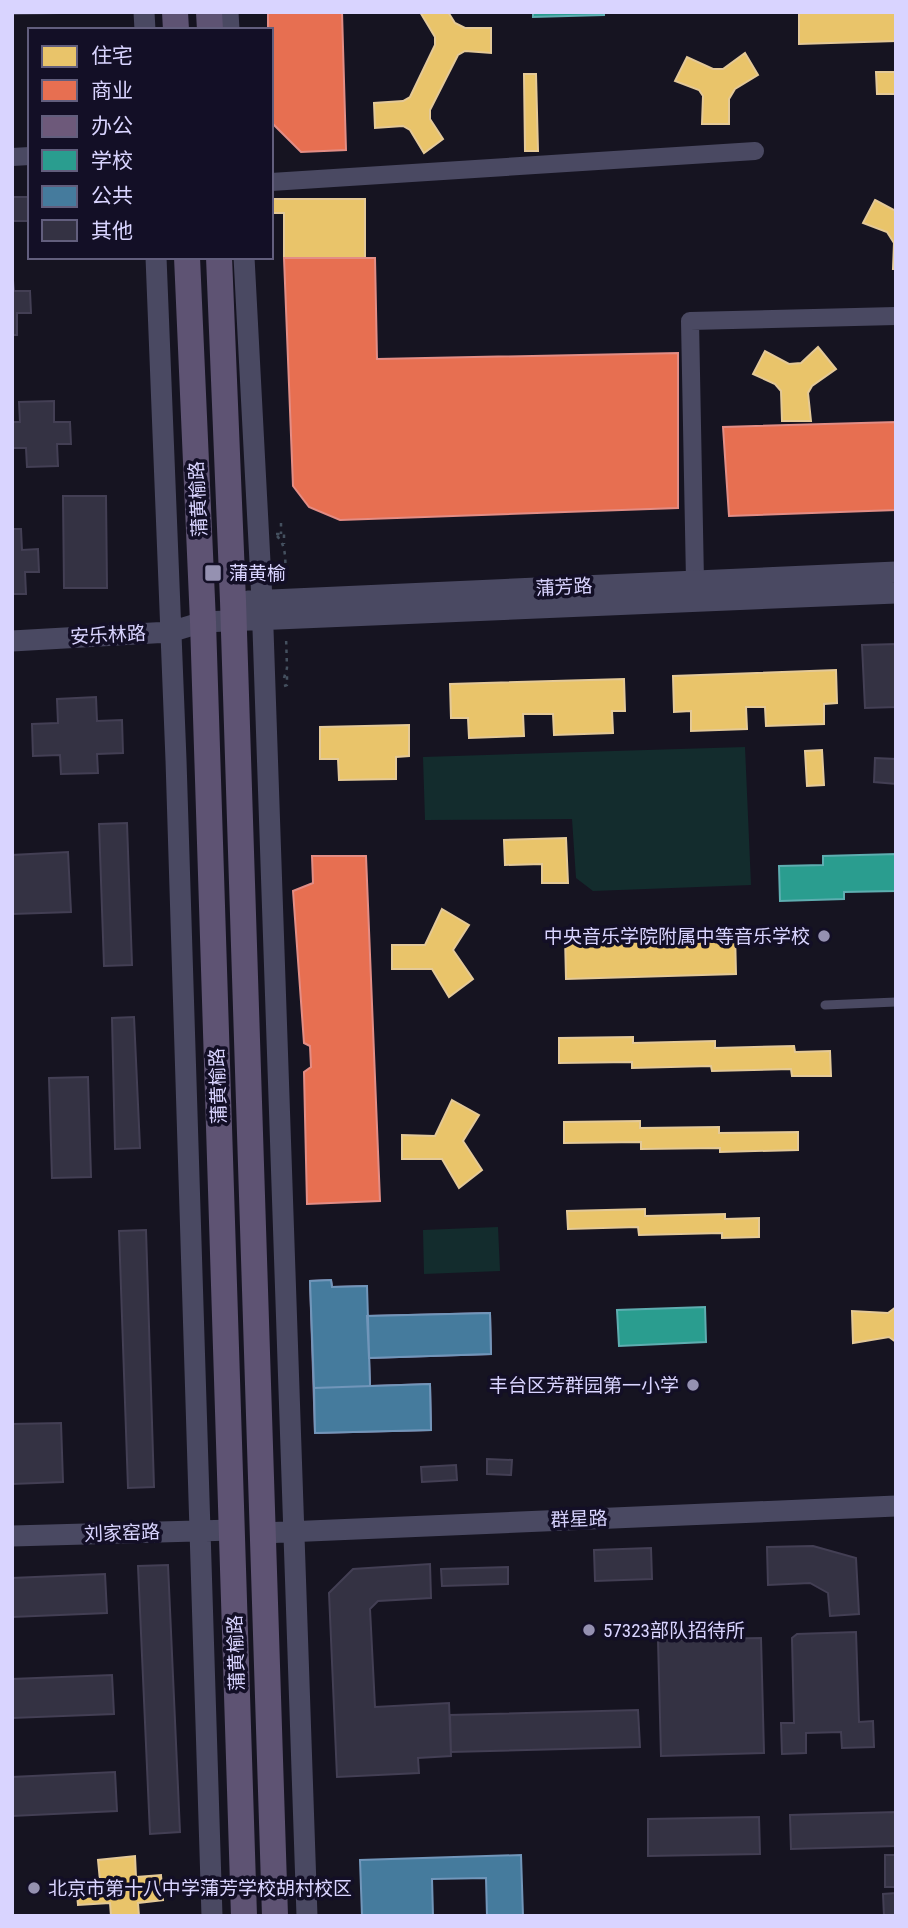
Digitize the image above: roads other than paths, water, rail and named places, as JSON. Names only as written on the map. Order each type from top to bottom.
[{"type":"main road","name":"蒲黄榆路","points":[[187,259],[203,622],[244,1916]]},
{"type":"main road","name":"蒲黄榆路","points":[[219,259],[275,1916]]},
{"type":"street","points":[[273,181],[755,151]]},
{"type":"street","points":[[156,259],[177,774],[212,1916]]},
{"type":"street","points":[[244,259],[263,610],[307,1916]]},
{"type":"street","points":[[695,581],[690,321],[896,316]]},
{"type":"street","name":"蒲芳路","points":[[263,610],[695,581],[896,572]]},
{"type":"street","name":"蒲芳路","points":[[233,611],[896,593]]},
{"type":"street","name":"安乐林路","points":[[12,640],[170,632],[233,611]]},
{"type":"street","name":"群星路","points":[[262,1533],[896,1506]]},
{"type":"street","name":"刘家窑路","points":[[12,1536],[233,1530]]},
{"type":"lane","points":[[825,1005],[896,1002]]},
{"type":"place","name":"蒲黄榆","points":[[213,573]]},
{"type":"place","name":"中央音乐学院附属中等音乐学校","points":[[824,936]]},
{"type":"place","name":"丰台区芳群园第一小学","points":[[693,1385]]},
{"type":"place","name":"57323部队招待所","points":[[589,1630]]},
{"type":"place","name":"北京市第十八中学蒲芳学校胡村校区","points":[[34,1888]]}]
